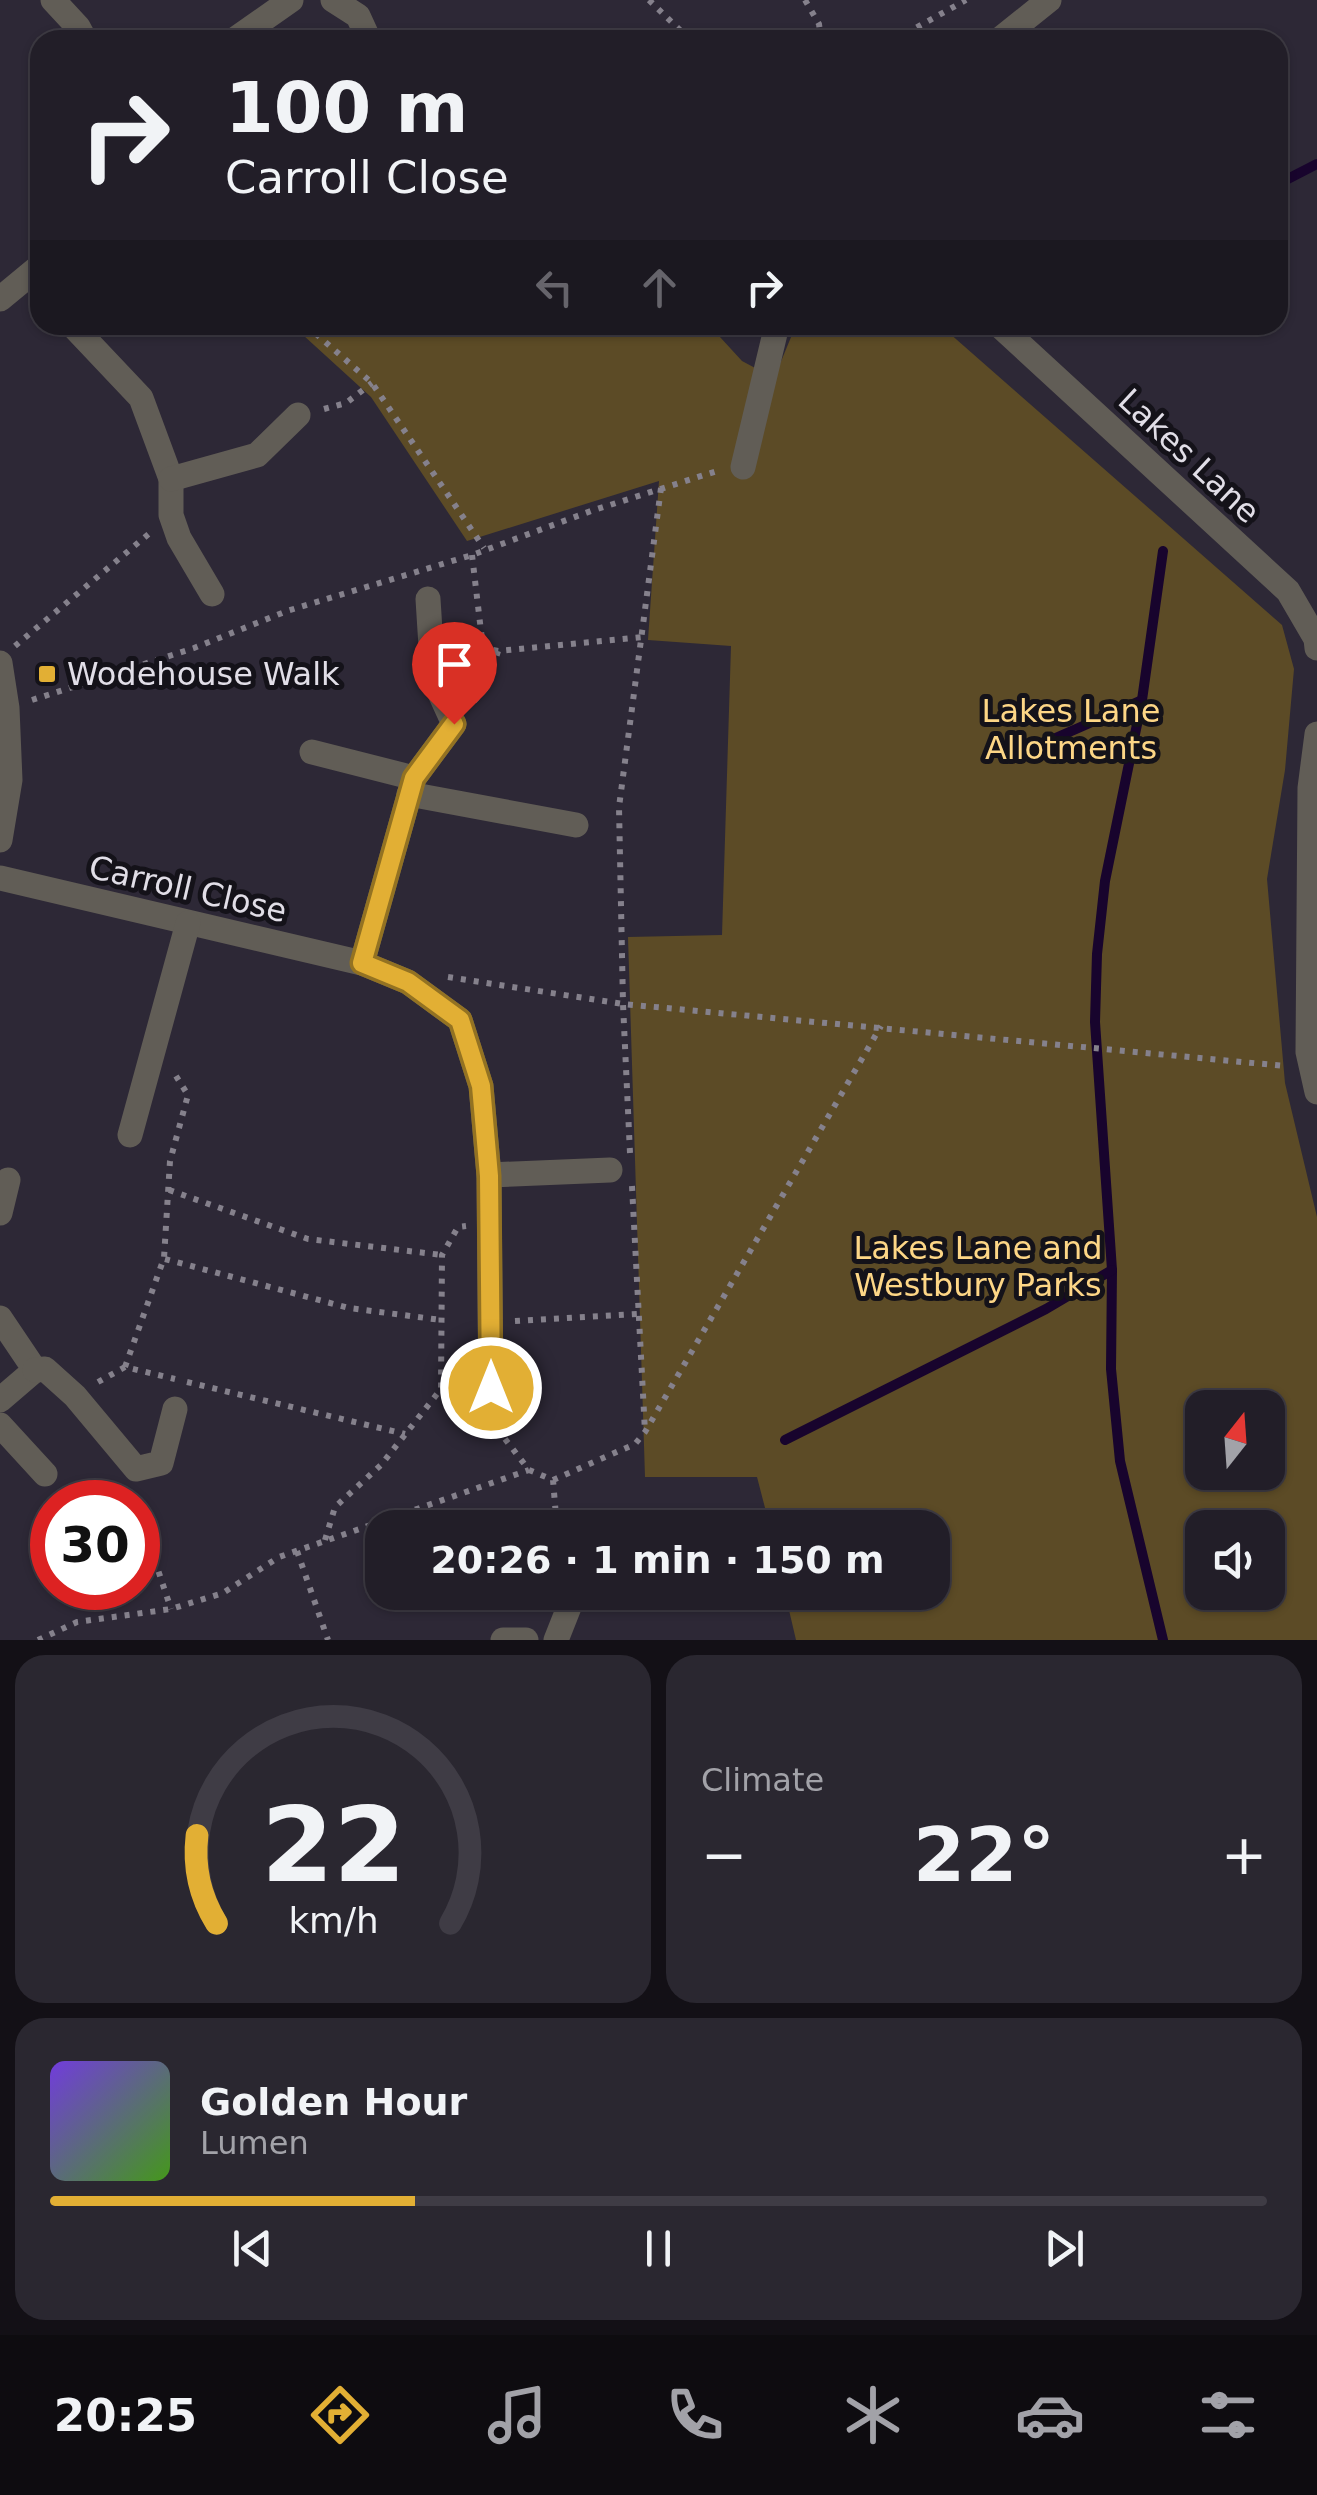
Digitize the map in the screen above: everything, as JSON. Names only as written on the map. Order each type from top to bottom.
[{"type":"street","points":[[53,0],[80,30]]},
{"type":"street","points":[[248,30],[292,0]]},
{"type":"street","points":[[332,0],[358,16],[364,30]]},
{"type":"street","points":[[1012,30],[1049,0]]},
{"type":"street","points":[[0,299],[30,282]]},
{"type":"street","points":[[81,335],[141,398],[171,479],[175,526],[212,594]]},
{"type":"street","points":[[743,467],[775,335]]},
{"type":"street","name":"Lakes Lane","points":[[1010,335],[1288,591],[1316,638],[1317,648]]},
{"type":"street","points":[[171,479],[258,455],[298,415]]},
{"type":"street","points":[[362,963],[412,786],[454,724],[433,678],[428,599]]},
{"type":"street","points":[[0,840],[10,780],[7,655]]},
{"type":"street","points":[[1314,1080],[1308,1052],[1310,788],[1317,734]]},
{"type":"street","points":[[312,752],[412,786],[576,825]]},
{"type":"street","name":"Carroll Close","points":[[0,878],[362,963],[408,982],[460,1020],[481,1086],[489,1176],[491,1420]]},
{"type":"street","points":[[130,1135],[188,923]]},
{"type":"street","points":[[489,1176],[624,1169]]},
{"type":"street","points":[[0,1213],[8,1180]]},
{"type":"street","points":[[5,1328],[35,1370]]},
{"type":"street","points":[[0,1400],[35,1370],[44,1369],[74,1396],[136,1469],[161,1464],[175,1409]]},
{"type":"street","points":[[0,1425],[45,1474]]},
{"type":"street","points":[[556,1640],[568,1610]]},
{"type":"street","points":[[503,1640],[526,1640]]},
{"type":"path","points":[[649,0],[680,30]]},
{"type":"path","points":[[805,0],[820,30]]},
{"type":"path","points":[[912,30],[966,0]]},
{"type":"path","points":[[317,335],[372,383],[484,548]]},
{"type":"path","points":[[298,415],[346,403],[372,383]]},
{"type":"path","points":[[7,708],[702,474],[743,467]]},
{"type":"path","points":[[644,1432],[624,1169],[619,806],[661,488]]},
{"type":"path","points":[[7,655],[175,526]]},
{"type":"path","points":[[472,554],[483,648]]},
{"type":"path","points":[[430,636],[498,651],[643,637]]},
{"type":"path","points":[[454,724],[487,687],[498,651]]},
{"type":"path","points":[[408,982],[437,975],[623,1004],[881,1026],[1314,1080]]},
{"type":"path","points":[[491,1420],[529,1470],[553,1480],[635,1444],[881,1026]]},
{"type":"path","points":[[74,1396],[125,1366],[164,1258],[170,1162],[188,1094],[174,1072]]},
{"type":"path","points":[[169,1190],[308,1238],[442,1254]]},
{"type":"path","points":[[325,1541],[335,1506],[381,1464],[441,1389],[442,1254],[458,1227],[490,1224]]},
{"type":"path","points":[[164,1258],[348,1308],[441,1320]]},
{"type":"path","points":[[491,1322],[638,1314]]},
{"type":"path","points":[[125,1366],[405,1434]]},
{"type":"path","points":[[38,1640],[76,1622],[171,1608],[224,1593],[279,1557],[529,1470]]},
{"type":"path","points":[[553,1480],[556,1510]]},
{"type":"path","points":[[297,1550],[328,1640]]},
{"type":"path","points":[[160,1575],[171,1608]]},
{"type":"green space","name":"Lakes Lane and Westbury Parks","points":[[303,335],[718,335],[742,361],[757,369],[768,393],[792,335],[951,335],[1282,625],[1294,669],[1285,770],[1267,879],[1285,1083],[1317,1217],[1317,1640],[796,1640],[789,1610],[950,1610],[950,1510],[766,1510],[757,1477],[645,1477],[628,937],[722,935],[731,646],[648,640],[659,481],[467,541],[371,397]]},
{"type":"waterway","points":[[1288,179],[1317,164]]},
{"type":"waterway","points":[[1163,551],[1142,700],[1105,881],[1095,1022],[1112,1270],[1111,1369],[1120,1461],[1163,1640]]},
{"type":"waterway","points":[[1026,751],[1142,700]]},
{"type":"waterway","points":[[785,1440],[1046,1309],[1112,1270]]},
{"type":"place","name":"Wodehouse Walk","points":[[47,674]]},
{"type":"route","points":[[454,724],[414,778],[362,963],[408,982],[460,1020],[481,1086],[489,1176],[491,1388]]},
{"type":"park label","name":"Lakes Lane Allotments","points":[[1071,730]]}]
